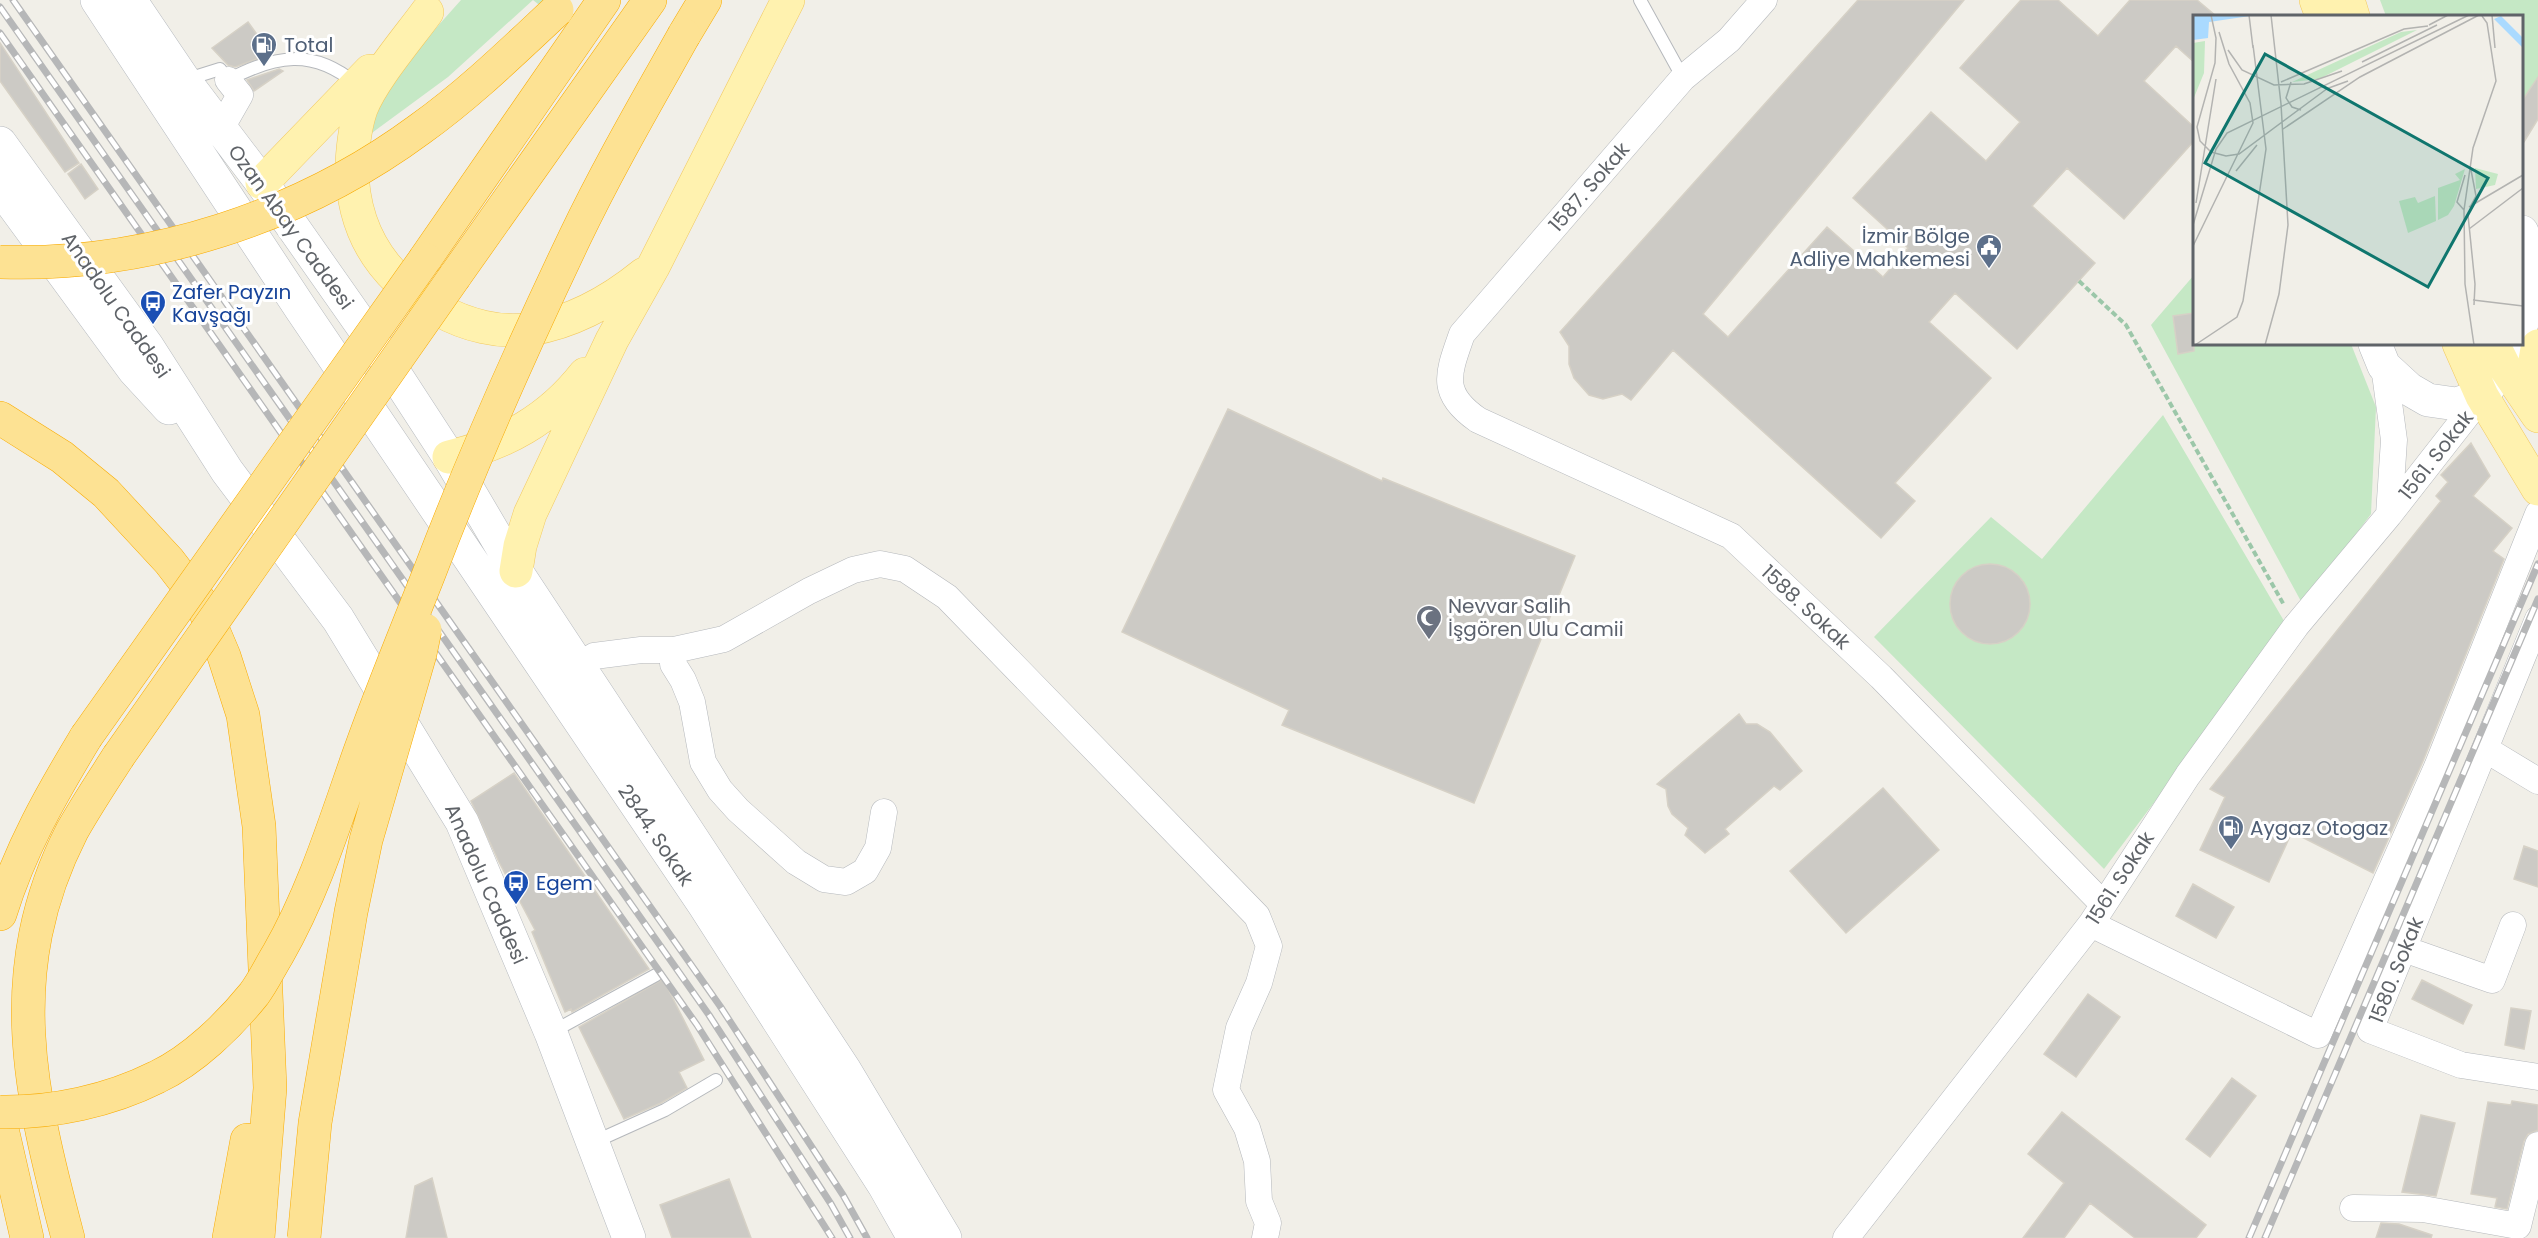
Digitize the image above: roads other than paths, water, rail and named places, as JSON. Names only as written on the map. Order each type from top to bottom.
[{"type":"highway","points":[[0,914],[7,890],[36,823],[86,737],[425,259],[604,0]]},
{"type":"highway","points":[[68,1238],[42,1140],[28,1065],[25,1019],[27,976],[37,922],[53,873],[72,832],[118,757],[650,0]]},
{"type":"highway","points":[[0,1112],[40,1111],[78,1104],[158,1077],[196,1051],[255,993],[292,929],[321,862],[360,753],[445,532],[576,235],[684,34],[705,0]]},
{"type":"highway","points":[[0,262],[65,260],[143,250],[230,227],[336,183],[420,129],[487,75],[562,5]]},
{"type":"highway","points":[[0,418],[62,457],[106,493],[161,553],[202,604],[224,656],[243,715],[259,826],[268,1006],[270,1088],[258,1238]]},
{"type":"highway","points":[[304,1238],[315,1123],[351,912],[366,840],[420,654],[445,532]]},
{"type":"highway","points":[[229,1238],[251,1119],[268,1006]]},
{"type":"highway","points":[[0,1120],[27,1238]]},
{"type":"main road","name":"Ozan Abay Caddesi","points":[[97,0],[388,438]]},
{"type":"main road","name":"Ozan Abay Caddesi","points":[[130,0],[183,80],[262,183],[382,354],[449,457]]},
{"type":"main road","points":[[684,34],[713,0]]},
{"type":"main road","points":[[516,571],[520,546],[530,514],[612,340],[653,267],[788,0]]},
{"type":"main road","points":[[2304,0],[2307,15]]},
{"type":"main road","points":[[2316,0],[2322,15]]},
{"type":"main road","points":[[2348,0],[2353,15]]},
{"type":"main road","points":[[237,212],[432,6]]},
{"type":"main road","points":[[432,6],[382,75],[361,109],[353,145],[352,185],[356,213],[372,249],[394,278],[421,300],[458,321],[494,329],[529,329],[572,318],[624,291],[653,267]]},
{"type":"main road","name":"Anadolu Caddesi","points":[[0,143],[147,346],[227,471],[338,619],[462,822],[551,1033],[629,1238]]},
{"type":"main road","name":"Anadolu Caddesi","points":[[0,187],[134,370],[227,471]]},
{"type":"main road","points":[[2523,221],[2538,228]]},
{"type":"main road","points":[[2523,235],[2527,246],[2529,274],[2528,305],[2523,320]]},
{"type":"main road","points":[[2523,337],[2538,325]]},
{"type":"main road","points":[[388,438],[415,454],[428,458],[449,457],[494,444],[551,412],[612,340]]},
{"type":"main road","points":[[2459,345],[2482,396],[2538,489]]},
{"type":"main road","points":[[2380,355],[2409,389],[2428,400],[2457,404],[2482,396],[2514,345]]},
{"type":"main road","points":[[2515,345],[2538,416]]},
{"type":"main road","points":[[2516,345],[2534,360],[2535,389],[2538,400]]},
{"type":"main road","name":"2844. Sokak","points":[[388,438],[705,906],[884,1185],[914,1238]]},
{"type":"main road","name":"2844. Sokak","points":[[449,457],[516,571],[844,1069],[945,1238]]},
{"type":"street","name":"1587. Sokak","points":[[1451,395],[1450,368],[1462,334],[1683,78],[1729,40],[1764,0]]},
{"type":"street","points":[[220,130],[240,94],[228,80]]},
{"type":"street","name":"1561. Sokak","points":[[2380,355],[2394,440],[2389,515]]},
{"type":"street","name":"1588. Sokak","points":[[1451,395],[1465,411],[1478,420],[1731,536],[1881,677],[2097,913],[2318,1035],[2437,767],[2538,514]]},
{"type":"street","name":"1561. Sokak","points":[[1846,1238],[2097,913],[2188,775],[2296,626],[2389,515],[2482,396]]},
{"type":"street","points":[[578,665],[594,656],[640,650],[674,650],[724,639],[809,591],[853,570],[880,564],[905,569],[947,597],[1257,916],[1269,945],[1259,983],[1239,1028],[1226,1090],[1246,1128],[1257,1161],[1259,1201],[1268,1223],[1265,1238]]},
{"type":"street","name":"1580. Sokak","points":[[2538,619],[2370,1030],[2461,1065],[2538,1077]]},
{"type":"street","points":[[674,650],[673,664],[692,702],[703,762],[720,789],[738,810],[796,862],[824,879],[846,882],[865,871],[878,848],[884,812]]},
{"type":"street","points":[[2485,749],[2538,781]]},
{"type":"street","points":[[2404,949],[2492,980],[2513,925]]},
{"type":"street","points":[[2353,1208],[2423,1209],[2518,1226],[2538,1145]]},
{"type":"lane","points":[[1640,0],[1683,78]]},
{"type":"lane","points":[[183,80],[220,69],[228,80],[271,61],[303,58],[319,61],[342,72],[357,85]]},
{"type":"lane","points":[[551,1033],[656,975]]},
{"type":"lane","points":[[592,1143],[665,1110],[716,1080]]},
{"type":"railway","points":[[13,0],[720,1006],[843,1195],[867,1238]]},
{"type":"railway","points":[[0,7],[709,1015],[831,1204],[850,1238]]},
{"type":"railway","points":[[0,33],[697,1025],[832,1238]]},
{"type":"railway","points":[[2249,1238],[2538,564]]},
{"type":"railway","points":[[2265,1238],[2538,599]]},
{"type":"place","name":"Total","points":[[264,68]]},
{"type":"place","name":"İzmir Bölge Adliye Mahkemesi","points":[[1989,270]]},
{"type":"place","name":"Zafer Payzın Kavşağı","points":[[153,326]]},
{"type":"place","name":"Nevvar Salih İşgören Ulu Camii","points":[[1429,641]]},
{"type":"place","name":"Aygaz Otogaz","points":[[2231,851]]},
{"type":"place","name":"Egem","points":[[516,906]]}]
